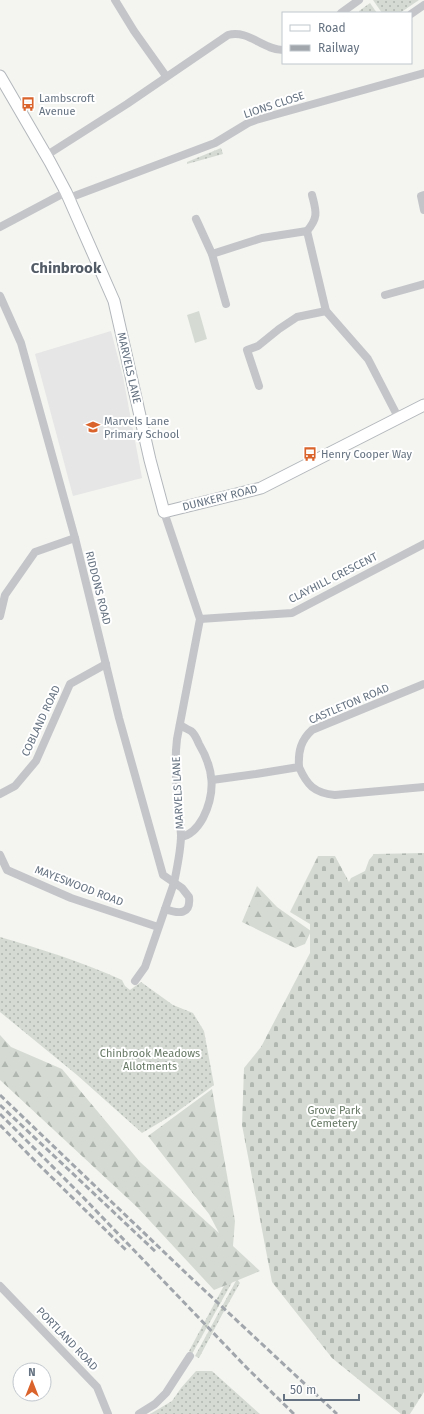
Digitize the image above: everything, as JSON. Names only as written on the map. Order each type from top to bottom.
[{"type":"street","points":[[115,0],[134,31],[166,76]]},
{"type":"street","points":[[343,12],[354,5]]},
{"type":"street","points":[[412,13],[424,5]]},
{"type":"street","points":[[46,155],[127,104],[228,35],[237,33],[275,49],[282,50]]},
{"type":"street","name":"LIONS CLOSE","points":[[0,226],[67,195],[215,143],[248,123],[256,120],[424,74]]},
{"type":"street","name":"MARVELS LANE","points":[[0,76],[46,155],[67,195],[114,301],[150,460],[164,512],[200,619],[175,758],[181,837],[174,883],[145,967],[135,981]]},
{"type":"street","points":[[212,254],[262,238],[307,231],[314,223],[316,211],[312,195]]},
{"type":"street","points":[[424,195],[421,196],[424,210]]},
{"type":"street","points":[[196,219],[212,254],[226,304]]},
{"type":"street","points":[[307,231],[326,310],[368,358],[398,417]]},
{"type":"street","points":[[385,295],[424,284]]},
{"type":"street","name":"RIDDONS ROAD","points":[[0,296],[21,343],[74,538],[119,718],[163,875],[174,883]]},
{"type":"street","points":[[259,386],[246,350],[258,346],[297,317],[326,310]]},
{"type":"street","name":"DUNKERY ROAD","points":[[164,512],[261,488],[424,404]]},
{"type":"street","points":[[0,616],[5,595],[35,552],[74,538]]},
{"type":"street","name":"CLAYHILL CRESCENT","points":[[200,619],[292,613],[424,544]]},
{"type":"street","name":"COBLAND ROAD","points":[[0,794],[15,786],[36,761],[70,684],[106,664]]},
{"type":"street","name":"CASTLETON ROAD","points":[[299,767],[299,751],[301,744],[312,730],[424,684]]},
{"type":"street","name":"MARVELS LANE","points":[[180,725],[193,734],[206,757],[212,780],[210,799],[202,821],[193,832],[181,837]]},
{"type":"street","points":[[212,780],[299,767],[306,781],[318,791],[326,794],[335,795],[424,787]]},
{"type":"street","name":"MAYESWOOD ROAD","points":[[0,855],[8,870],[71,898],[158,927]]},
{"type":"street","points":[[165,909],[183,912],[188,909],[189,897],[182,888],[174,883]]},
{"type":"street","name":"PORTLAND ROAD","points":[[0,1286],[97,1387],[108,1414]]},
{"type":"street","points":[[139,1414],[156,1404],[166,1392],[190,1356]]},
{"type":"shaded area","name":"Marvels Lane Primary School","points":[[111,331],[123,377],[142,478],[73,496],[35,354]]},
{"type":"green space","points":[[373,0],[419,0],[401,12],[381,12]]},
{"type":"green space","points":[[370,3],[376,12],[359,12]]},
{"type":"green space","points":[[221,148],[223,154],[187,164],[187,162]]},
{"type":"green space","points":[[199,311],[207,339],[195,343],[187,315]]},
{"type":"green space","name":"Grove Park Cemetery","points":[[424,853],[424,1392],[410,1414],[401,1414],[332,1358],[272,1282],[242,1125],[244,1068],[261,1047],[310,953],[310,924],[290,912],[318,856],[335,856],[349,882],[351,878],[365,871],[369,860],[374,854]]},
{"type":"green space","points":[[257,886],[277,907],[311,931],[305,944],[295,948],[242,922]]},
{"type":"green space","name":"Chinbrook Meadows Allotments","points":[[0,937],[62,956],[107,973],[122,980],[125,986],[130,990],[141,982],[173,1005],[193,1013],[204,1031],[214,1085],[174,1114],[142,1133],[77,1075],[0,1012]]},
{"type":"green space","points":[[0,1035],[11,1047],[62,1069],[140,1162],[219,1233],[209,1214],[148,1136],[212,1089],[235,1221],[233,1246],[260,1271],[214,1290],[137,1207],[0,1080]]},
{"type":"green space","points":[[235,1277],[192,1354],[189,1351],[227,1280]]},
{"type":"green space","points":[[237,1279],[240,1283],[199,1358],[195,1356]]},
{"type":"green space","points":[[196,1371],[212,1371],[260,1414],[150,1414],[172,1401]]},
{"type":"railway","points":[[0,1095],[188,1275],[337,1414]]},
{"type":"railway","points":[[0,1105],[157,1253]]},
{"type":"railway","points":[[0,1114],[79,1193],[247,1368],[294,1414]]},
{"type":"railway","points":[[0,1125],[127,1251]]},
{"type":"place","name":"Lambscroft Avenue","points":[[28,104]]},
{"type":"place","name":"Marvels Lane Primary School","points":[[93,427]]},
{"type":"place","name":"Henry Cooper Way","points":[[310,454]]},
{"type":"district","name":"Chinbrook","points":[[66,268]]}]
